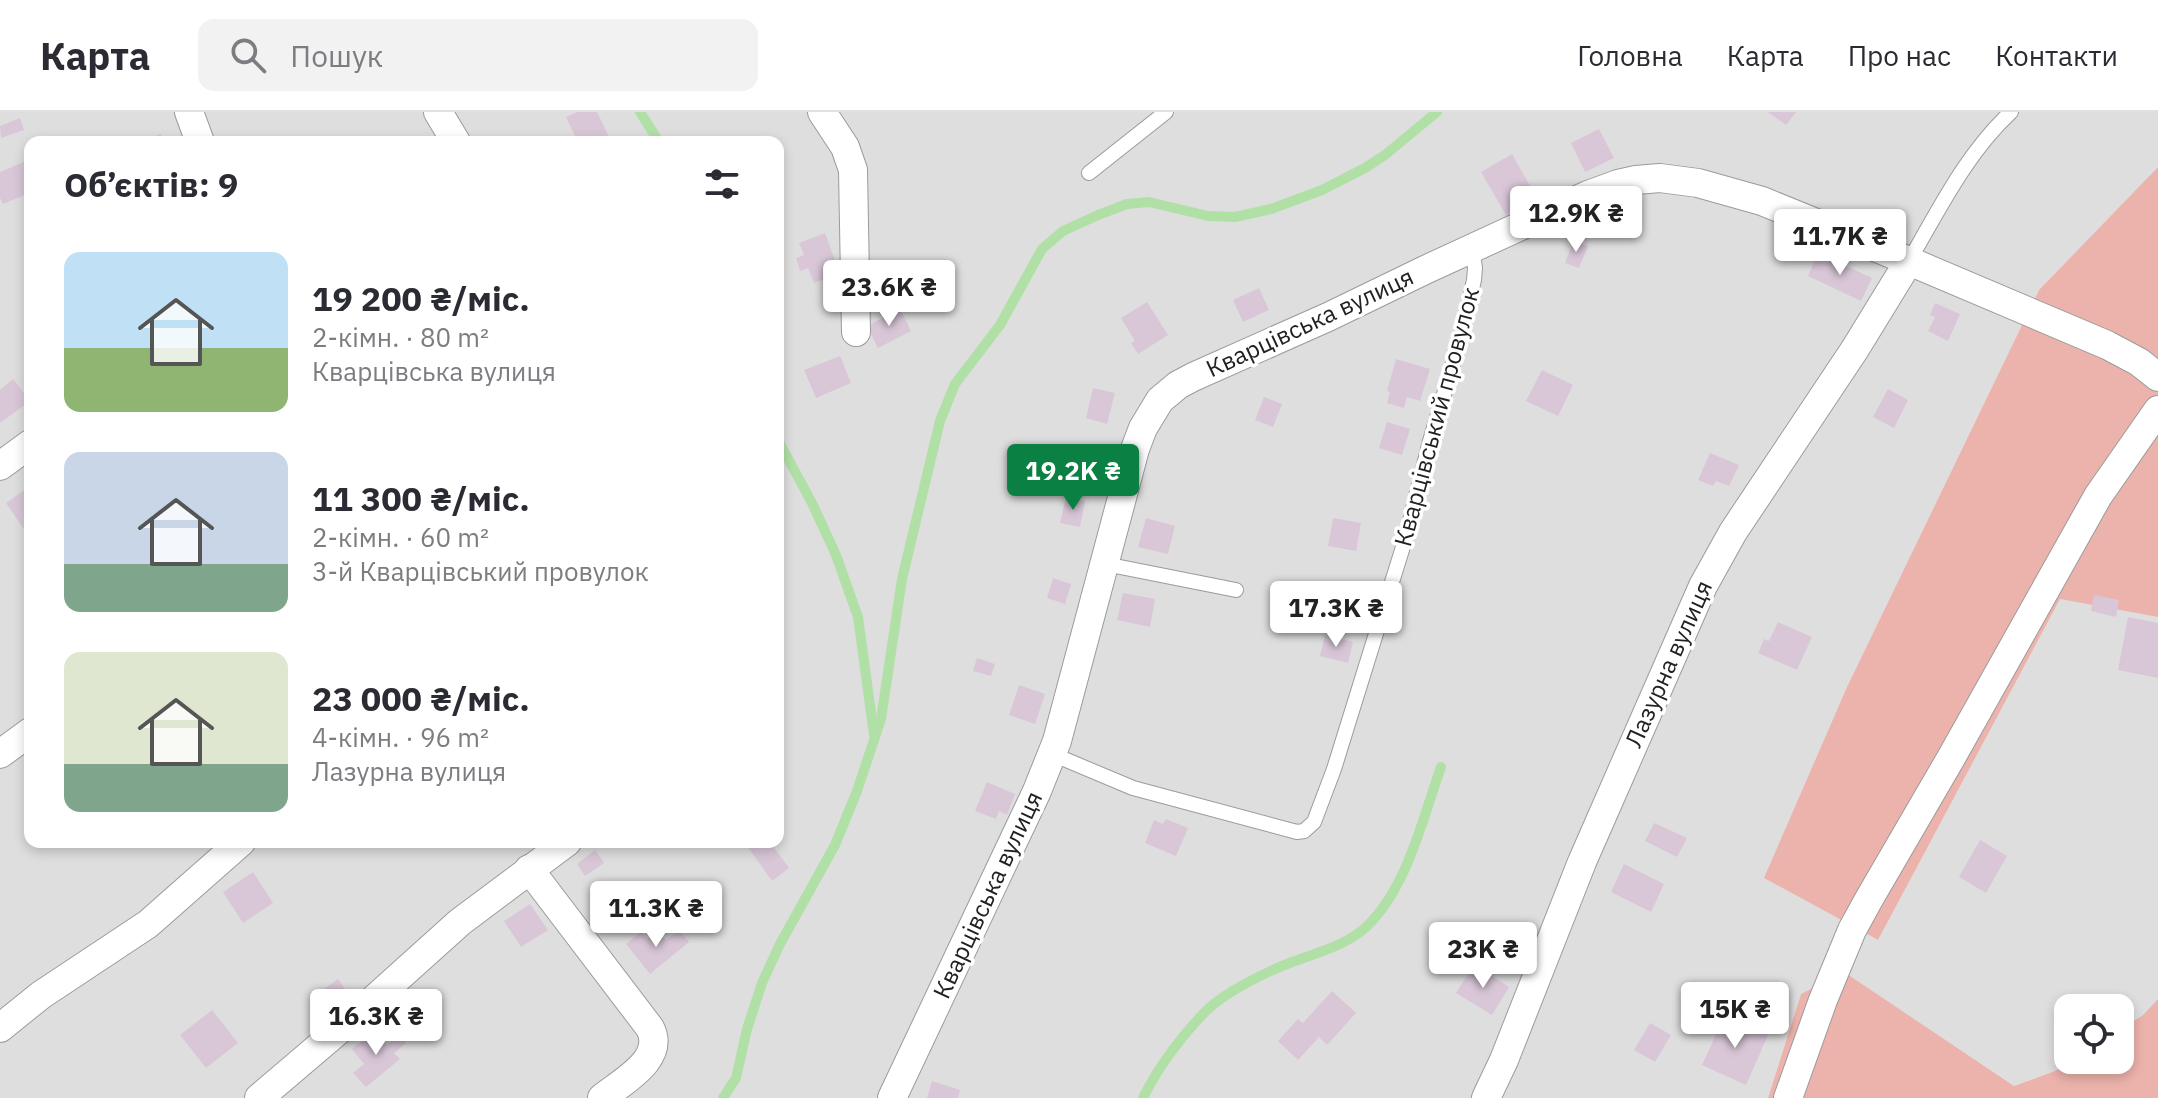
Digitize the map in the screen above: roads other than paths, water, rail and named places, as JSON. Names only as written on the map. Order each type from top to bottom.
[{"type":"street","points":[[189,112],[198,136]]},
{"type":"street","points":[[438,112],[452,136]]},
{"type":"street","points":[[822,112],[845,147],[853,170],[856,332]]},
{"type":"street","name":"Кварцівська вулиця","points":[[892,1098],[1052,754],[1135,449],[1154,409],[1168,392],[1215,366],[1618,184],[1660,178],[1698,183],[1762,201],[2107,345],[2139,362],[2158,377]]},
{"type":"street","name":"Лазурна вулиця","points":[[1486,1098],[1588,848],[1703,586],[1733,532],[1862,338],[1909,261]]},
{"type":"street","points":[[1788,1098],[1823,1000],[1863,909],[2098,496],[2158,410]]},
{"type":"street","points":[[0,466],[24,448]]},
{"type":"street","points":[[0,754],[24,736]]},
{"type":"street","points":[[0,1028],[41,995],[148,924],[234,848]]},
{"type":"street","points":[[259,1098],[460,922],[559,848]]},
{"type":"street","points":[[529,869],[655,1036],[652,1055],[602,1098]]},
{"type":"lane","points":[[1089,173],[1166,112]]},
{"type":"lane","points":[[1909,261],[1977,148],[2011,112]]},
{"type":"lane","name":"Кварцівський провулок","points":[[1052,754],[1103,777],[1150,793],[1297,832],[1310,828],[1334,769],[1406,537],[1474,280],[1472,248]]},
{"type":"lane","points":[[1105,564],[1236,590]]},
{"type":"waterway","points":[[640,112],[655,136]]},
{"type":"waterway","points":[[723,1098],[736,1078],[762,983],[835,845],[881,719],[902,579],[940,421],[955,384],[1000,325],[1042,249],[1063,231],[1127,204],[1149,202],[1208,216],[1235,217],[1271,209],[1322,190],[1365,168],[1437,112]]},
{"type":"waterway","points":[[784,451],[836,555],[858,617],[874,735]]},
{"type":"waterway","points":[[1143,1098],[1172,1051],[1215,1003],[1271,971],[1355,936],[1372,921],[1385,905],[1405,868],[1441,767]]}]
